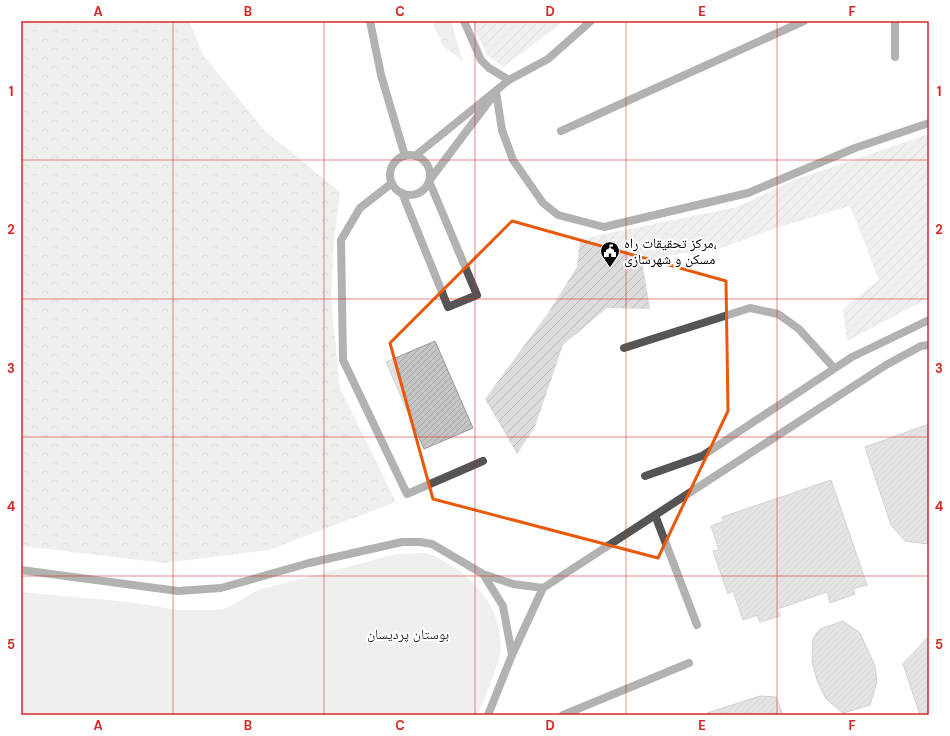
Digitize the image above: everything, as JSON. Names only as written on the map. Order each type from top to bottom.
[{"type":"lane","points":[[370,21],[380,75],[405,156]]},
{"type":"lane","points":[[464,21],[481,60],[490,68],[509,80]]},
{"type":"lane","points":[[415,156],[509,80],[548,59],[591,21]]},
{"type":"lane","points":[[561,131],[804,21]]},
{"type":"lane","points":[[895,21],[895,57]]},
{"type":"lane","points":[[496,92],[502,130],[513,160],[543,203],[558,215],[604,227],[748,193],[854,148],[929,123]]},
{"type":"lane","points":[[402,193],[448,307],[477,295],[429,181],[428,168],[425,163],[415,156],[405,156],[393,165],[390,177],[392,184],[402,193],[408,195],[421,192],[429,181],[496,92]]},
{"type":"lane","points":[[392,184],[360,208],[341,240],[343,360],[406,494],[483,462]]},
{"type":"lane","points":[[624,348],[750,308],[778,314],[799,329],[834,368]]},
{"type":"lane","points":[[645,476],[702,456],[852,356],[929,320]]},
{"type":"lane","points":[[488,715],[512,655],[542,588],[886,365],[921,346],[929,345]]},
{"type":"lane","points":[[655,515],[697,625]]},
{"type":"lane","points":[[21,570],[178,591],[221,588],[309,564],[402,542],[432,544],[483,574],[513,584],[542,588]]},
{"type":"lane","points":[[483,574],[503,606],[512,655]]},
{"type":"lane","points":[[563,715],[689,663]]},
{"type":"highlighted area","points":[[512,221],[726,281],[728,411],[658,558],[433,499],[390,343]]},
{"type":"green space","points":[[21,21],[189,21],[203,55],[265,131],[340,192],[334,240],[331,298],[340,388],[396,502],[269,550],[164,563],[21,546]]},
{"type":"green space","points":[[432,21],[451,21],[463,62],[443,46]]},
{"type":"green space","points":[[471,21],[564,21],[503,67],[487,55]]},
{"type":"green space","points":[[929,134],[929,298],[847,341],[843,309],[879,280],[850,206],[776,228],[724,247],[642,260],[650,309],[607,308],[563,345],[535,427],[517,454],[485,399],[548,313],[577,267],[580,239],[737,207],[797,179]]},
{"type":"green space","name":"بوستان پردیسان","points":[[426,553],[456,568],[469,579],[490,605],[497,620],[500,637],[500,654],[478,715],[21,715],[21,592],[129,602],[179,610],[215,610],[227,608],[258,590],[397,554]]},
{"type":"building","points":[[435,341],[473,428],[424,449],[386,362]]},
{"type":"building","points":[[929,424],[929,544],[927,544],[905,541],[891,525],[865,447]]},
{"type":"building","points":[[831,480],[867,585],[853,589],[855,594],[830,603],[827,592],[777,609],[780,616],[760,622],[757,615],[743,620],[733,591],[728,594],[713,551],[719,550],[711,526],[724,521],[722,517]]},
{"type":"building","points":[[843,621],[860,633],[875,666],[877,682],[870,705],[843,713],[826,699],[818,683],[812,662],[813,638],[820,629]]},
{"type":"building","points":[[928,637],[929,715],[920,715],[903,664]]},
{"type":"building","points":[[760,696],[776,697],[783,715],[707,715],[707,713]]},
{"type":"place","name":"مرکز تحقیقات راه، مسکن و شهرسازی","points":[[610,268]]}]
